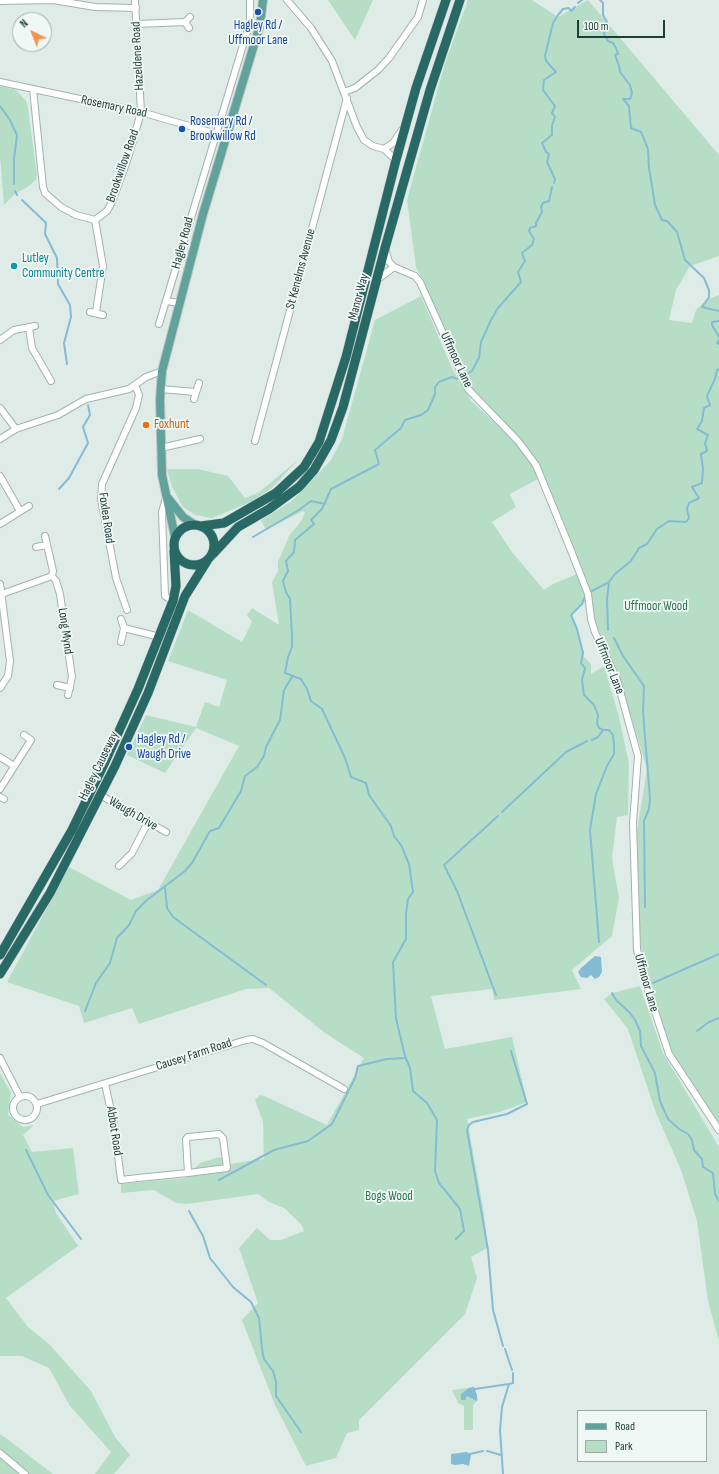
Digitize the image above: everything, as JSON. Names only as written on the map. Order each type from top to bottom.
[{"type":"highway","name":"Manor Way","points":[[198,526],[224,523],[276,493],[304,467],[319,442],[346,357],[396,160],[416,88],[446,0]]},
{"type":"highway","name":"Manor Way","points":[[213,554],[238,527],[269,510],[299,488],[322,459],[331,440],[343,407],[385,248],[430,90],[460,0]]},
{"type":"highway","points":[[198,526],[210,531],[214,538],[213,554],[207,562],[189,565],[178,557],[174,550],[175,537],[180,529],[198,526]]},
{"type":"highway","name":"Hagley Causeway","points":[[0,956],[72,830],[105,762],[160,636],[173,601],[176,586],[174,550]]},
{"type":"highway","name":"Hagley Causeway","points":[[0,974],[50,893],[100,795],[148,693],[185,596],[207,562]]},
{"type":"main road","name":"Hagley Road","points":[[175,537],[162,475],[162,371],[203,214],[260,26],[263,0]]},
{"type":"main road","name":"Hagley Road","points":[[167,496],[183,516],[198,526]]},
{"type":"street","points":[[0,1],[53,0],[95,7],[136,8]]},
{"type":"street","name":"Hazeldene Road","points":[[135,0],[141,112]]},
{"type":"street","name":"Hagley Road","points":[[159,324],[250,22],[250,0]]},
{"type":"street","points":[[287,0],[320,41],[332,61],[357,127],[364,140],[373,146],[384,149],[396,160]]},
{"type":"street","points":[[346,95],[378,70],[389,58],[418,17],[423,0]]},
{"type":"street","points":[[137,24],[185,22],[190,17]]},
{"type":"street","points":[[185,22],[189,28]]},
{"type":"street","name":"Rosemary Road","points":[[0,82],[141,112],[216,133],[227,138]]},
{"type":"street","points":[[33,89],[43,187],[50,199],[61,207],[76,215],[95,220],[103,266],[96,313]]},
{"type":"street","name":"St Kenelms Avenue","points":[[255,441],[346,95]]},
{"type":"street","name":"Brookwillow Road","points":[[95,220],[107,211],[112,202],[128,158],[141,112]]},
{"type":"street","points":[[384,149],[393,143],[407,124]]},
{"type":"street","points":[[376,282],[379,277],[394,267],[389,262],[385,248]]},
{"type":"street","name":"Uffmoor Lane","points":[[394,267],[415,276],[420,282],[468,389],[518,441],[536,465],[588,594],[590,619],[618,680],[638,756],[633,823],[637,949],[640,966],[669,1054],[719,1130]]},
{"type":"street","points":[[166,301],[179,303]]},
{"type":"street","points":[[0,340],[14,330],[35,326]]},
{"type":"street","points":[[28,328],[32,348],[51,381]]},
{"type":"street","points":[[0,440],[16,429],[58,415],[86,399],[129,389],[150,375],[162,371]]},
{"type":"street","points":[[194,399],[198,383]]},
{"type":"street","name":"Foxlea Road","points":[[127,610],[116,578],[101,499],[102,484],[136,408],[139,395],[135,385]]},
{"type":"street","points":[[161,388],[195,392]]},
{"type":"street","points":[[0,408],[16,429]]},
{"type":"street","points":[[161,448],[200,439]]},
{"type":"street","points":[[0,476],[20,511]]},
{"type":"street","points":[[167,496],[162,512],[165,596],[173,601]]},
{"type":"street","points":[[0,524],[29,506]]},
{"type":"street","name":"Long Mynd","points":[[45,536],[53,571],[52,576],[60,594],[65,622],[72,676],[68,695]]},
{"type":"street","points":[[36,547],[47,545]]},
{"type":"street","points":[[2,594],[52,576]]},
{"type":"street","points":[[0,584],[10,665],[8,676],[0,688]]},
{"type":"street","points":[[121,619],[124,628],[121,642]]},
{"type":"street","points":[[124,628],[160,636]]},
{"type":"street","points":[[57,684],[70,688]]},
{"type":"street","points":[[0,789],[31,740],[24,735]]},
{"type":"street","points":[[0,757],[14,766]]},
{"type":"street","name":"Waugh Drive","points":[[100,795],[147,824],[166,832]]},
{"type":"street","points":[[119,866],[132,853],[147,824]]},
{"type":"street","name":"Causey Farm Road","points":[[37,1104],[105,1084],[238,1041],[253,1039],[263,1043],[344,1089]]},
{"type":"street","points":[[0,1058],[20,1097]]},
{"type":"street","name":"Abbot Road","points":[[105,1084],[114,1124],[121,1180],[188,1173]]},
{"type":"street","points":[[30,1096],[37,1104],[36,1114],[28,1120],[19,1119],[13,1108],[14,1102],[20,1097],[30,1096]]},
{"type":"street","points":[[219,1134],[223,1138],[227,1168],[188,1173],[186,1139],[188,1137],[219,1134]]},
{"type":"street","points":[[0,1453],[25,1474]]},
{"type":"green space","points":[[328,0],[373,0],[355,40]]},
{"type":"green space","name":"Uffmoor Wood","points":[[468,0],[532,0],[558,17],[588,0],[719,155],[719,256],[690,266],[676,290],[669,320],[692,323],[696,310],[708,299],[719,295],[719,1123],[671,1051],[647,981],[638,930],[636,837],[647,769],[617,670],[594,619],[590,588],[537,463],[473,392],[463,377],[442,321],[416,267],[407,200],[445,63]]},
{"type":"green space","points":[[0,86],[16,90],[27,102],[37,175],[36,180],[15,194],[4,205],[0,157]]},
{"type":"green space","name":"Bogs Wood","points":[[421,296],[451,366],[471,401],[502,429],[517,446],[532,464],[538,479],[510,494],[516,507],[492,522],[512,552],[544,590],[553,584],[577,574],[586,594],[586,601],[571,615],[577,629],[583,656],[591,664],[591,674],[604,666],[618,713],[629,763],[628,815],[617,817],[612,859],[619,898],[612,936],[572,970],[581,989],[494,1000],[492,989],[431,996],[445,1049],[512,1037],[527,1102],[500,1112],[467,1119],[484,1213],[487,1248],[471,1257],[477,1278],[465,1314],[359,1420],[359,1430],[347,1433],[336,1458],[306,1466],[275,1405],[242,1320],[258,1303],[239,1248],[257,1228],[270,1240],[281,1240],[304,1231],[301,1224],[284,1208],[269,1202],[258,1194],[187,1204],[176,1203],[154,1190],[121,1193],[121,1184],[185,1178],[200,1163],[220,1157],[229,1164],[264,1159],[263,1122],[255,1100],[260,1095],[264,1096],[327,1125],[364,1058],[325,1033],[269,988],[246,989],[139,1024],[132,1008],[84,1023],[79,1006],[7,982],[69,867],[131,900],[158,890],[239,746],[196,728],[165,773],[127,755],[146,715],[196,727],[205,702],[219,707],[227,680],[168,661],[188,610],[242,642],[252,622],[247,615],[252,608],[279,625],[272,582],[278,571],[278,562],[289,536],[301,521],[305,513],[303,511],[266,530],[261,520],[292,501],[331,460],[342,439],[375,320]]},
{"type":"green space","points":[[298,460],[273,487],[253,501],[212,518],[195,515],[183,507],[172,487],[167,469],[198,469],[228,476],[245,498],[258,493]]},
{"type":"green space","points":[[640,986],[663,1053],[719,1147],[719,1341],[708,1301],[697,1221],[681,1170],[656,1113],[628,1029],[604,999],[612,993]]},
{"type":"green space","points":[[0,1073],[11,1093],[8,1115],[23,1127],[34,1125],[23,1135],[32,1152],[73,1148],[79,1194],[53,1201],[56,1213],[78,1246],[6,1298],[28,1327],[50,1345],[91,1391],[115,1437],[130,1455],[114,1474],[95,1474],[111,1452],[70,1406],[49,1368],[22,1356],[0,1356]]},
{"type":"green space","points":[[474,1387],[478,1400],[473,1405],[473,1430],[464,1430],[464,1406],[458,1403],[452,1390]]},
{"type":"green space","points":[[0,1434],[6,1438],[53,1474],[0,1474]]},
{"type":"water","points":[[595,956],[601,957],[602,972],[599,977],[595,979],[591,975],[587,978],[581,977],[578,972]]},
{"type":"water","points":[[474,1387],[477,1395],[477,1401],[467,1396],[465,1400],[461,1400],[461,1394],[469,1388]]},
{"type":"water","points":[[467,1452],[471,1455],[469,1466],[463,1464],[451,1464],[451,1454]]},
{"type":"waterway","points":[[578,3],[582,0]]},
{"type":"waterway","points":[[600,0],[603,3],[603,15],[607,22],[604,34],[608,41],[613,43],[616,48],[618,54],[615,55],[620,72],[630,85],[632,93],[630,99],[623,99],[629,106],[631,128],[641,132],[648,149],[649,168],[655,205],[662,220],[667,221],[677,232],[685,260],[704,278],[709,290],[709,297],[702,307],[719,311]]},
{"type":"waterway","points":[[554,183],[555,179],[547,162],[549,154],[546,152],[542,143],[552,135],[552,125],[555,117],[552,113],[555,106],[543,90],[544,80],[556,72],[546,61],[545,56],[553,23],[563,9],[569,8],[571,11],[575,7]]},
{"type":"waterway","points":[[0,106],[10,120],[17,135],[14,159],[14,184]]},
{"type":"waterway","points":[[467,374],[472,371],[479,358],[481,342],[498,308],[521,282],[518,272],[525,261],[522,253],[532,245],[534,239],[529,231],[530,228],[536,226],[542,212],[541,207],[543,203],[549,201],[552,187]]},
{"type":"waterway","points":[[15,191],[17,195]]},
{"type":"waterway","points":[[22,200],[46,223],[45,234],[57,258],[58,284],[70,305],[71,317],[64,343],[67,364]]},
{"type":"waterway","points":[[719,321],[712,322],[712,325],[719,337]]},
{"type":"waterway","points":[[719,340],[717,343],[719,344]]},
{"type":"waterway","points":[[608,630],[607,599],[609,582],[615,574],[631,561],[639,548],[647,544],[657,529],[669,521],[686,522],[689,518],[687,509],[689,503],[699,498],[692,487],[702,483],[703,469],[701,454],[707,451],[705,443],[708,435],[697,429],[702,421],[704,408],[710,405],[707,396],[715,379],[717,370],[719,369]]},
{"type":"waterway","points":[[456,1239],[464,1231],[460,1209],[439,1183],[435,1171],[437,1120],[427,1103],[413,1091],[410,1068],[405,1056],[396,1019],[393,962],[406,939],[406,914],[408,899],[413,892],[409,864],[401,845],[394,836],[391,826],[369,795],[366,783],[351,777],[345,758],[322,709],[311,701],[307,689],[301,679],[285,673],[288,657],[292,647],[292,636],[290,599],[283,581],[288,571],[286,561],[294,552],[295,540],[314,524],[311,520],[322,509],[331,489],[379,464],[375,450],[401,428],[405,420],[421,415],[428,410],[435,394],[435,387],[439,382],[452,377],[457,379]]},
{"type":"waterway","points":[[59,489],[69,478],[88,443],[83,427],[90,415],[88,405]]},
{"type":"waterway","points":[[253,537],[299,510],[311,501],[325,504]]},
{"type":"waterway","points":[[590,592],[609,582]]},
{"type":"waterway","points":[[585,596],[582,604],[571,615],[577,629],[583,653],[581,663],[585,668],[582,680],[584,695],[594,705],[598,715],[597,724],[599,728],[609,730],[613,735],[614,746],[614,754],[607,766],[596,794],[590,830],[599,942]]},
{"type":"waterway","points":[[614,638],[623,656],[644,686],[643,712],[650,798],[649,809],[644,821],[645,907]]},
{"type":"waterway","points":[[85,1011],[96,983],[110,963],[117,938],[129,925],[136,911],[147,900],[185,871],[192,863],[210,831],[219,828],[241,791],[245,776],[257,767],[264,756],[266,747],[280,720],[284,690],[292,677]]},
{"type":"waterway","points":[[592,740],[598,737],[603,730]]},
{"type":"waterway","points":[[502,812],[566,752],[587,741]]},
{"type":"waterway","points":[[496,995],[457,891],[444,865],[498,816]]},
{"type":"waterway","points":[[165,888],[167,908],[173,917],[266,985]]},
{"type":"waterway","points":[[653,983],[719,954]]},
{"type":"waterway","points":[[612,993],[616,1000],[635,1020],[640,1031],[641,1046],[655,1073],[660,1101],[668,1119],[679,1129],[688,1134],[692,1140],[694,1150],[702,1159],[703,1167],[713,1173],[715,1194],[719,1201]]},
{"type":"waterway","points":[[697,1031],[709,1022],[719,1018]]},
{"type":"waterway","points":[[503,1346],[493,1310],[488,1250],[467,1130],[469,1125],[473,1122],[507,1114],[527,1104],[511,1051]]},
{"type":"waterway","points":[[219,1180],[274,1150],[308,1141],[332,1124],[355,1078],[358,1066],[387,1059],[405,1058]]},
{"type":"waterway","points":[[26,1150],[48,1195],[81,1239]]},
{"type":"waterway","points":[[189,1211],[203,1236],[210,1258],[233,1287],[251,1302],[259,1318],[264,1359],[273,1371],[276,1382],[276,1396],[301,1432]]},
{"type":"waterway","points":[[505,1349],[512,1370]]},
{"type":"waterway","points":[[503,1474],[500,1430],[502,1407],[509,1384],[513,1383],[513,1373]]},
{"type":"waterway","points":[[475,1389],[509,1384]]},
{"type":"waterway","points":[[470,1454],[483,1451]]},
{"type":"waterway","points":[[487,1451],[501,1455]]},
{"type":"place","name":"Hagley Rd / Uffmoor Lane","points":[[258,12]]},
{"type":"place","name":"Rosemary Rd / Brookwillow Rd","points":[[182,129]]},
{"type":"place","name":"Lutley Community Centre","points":[[14,266]]},
{"type":"place","name":"Foxhunt","points":[[146,425]]},
{"type":"place","name":"Hagley Rd / Waugh Drive","points":[[129,747]]}]
